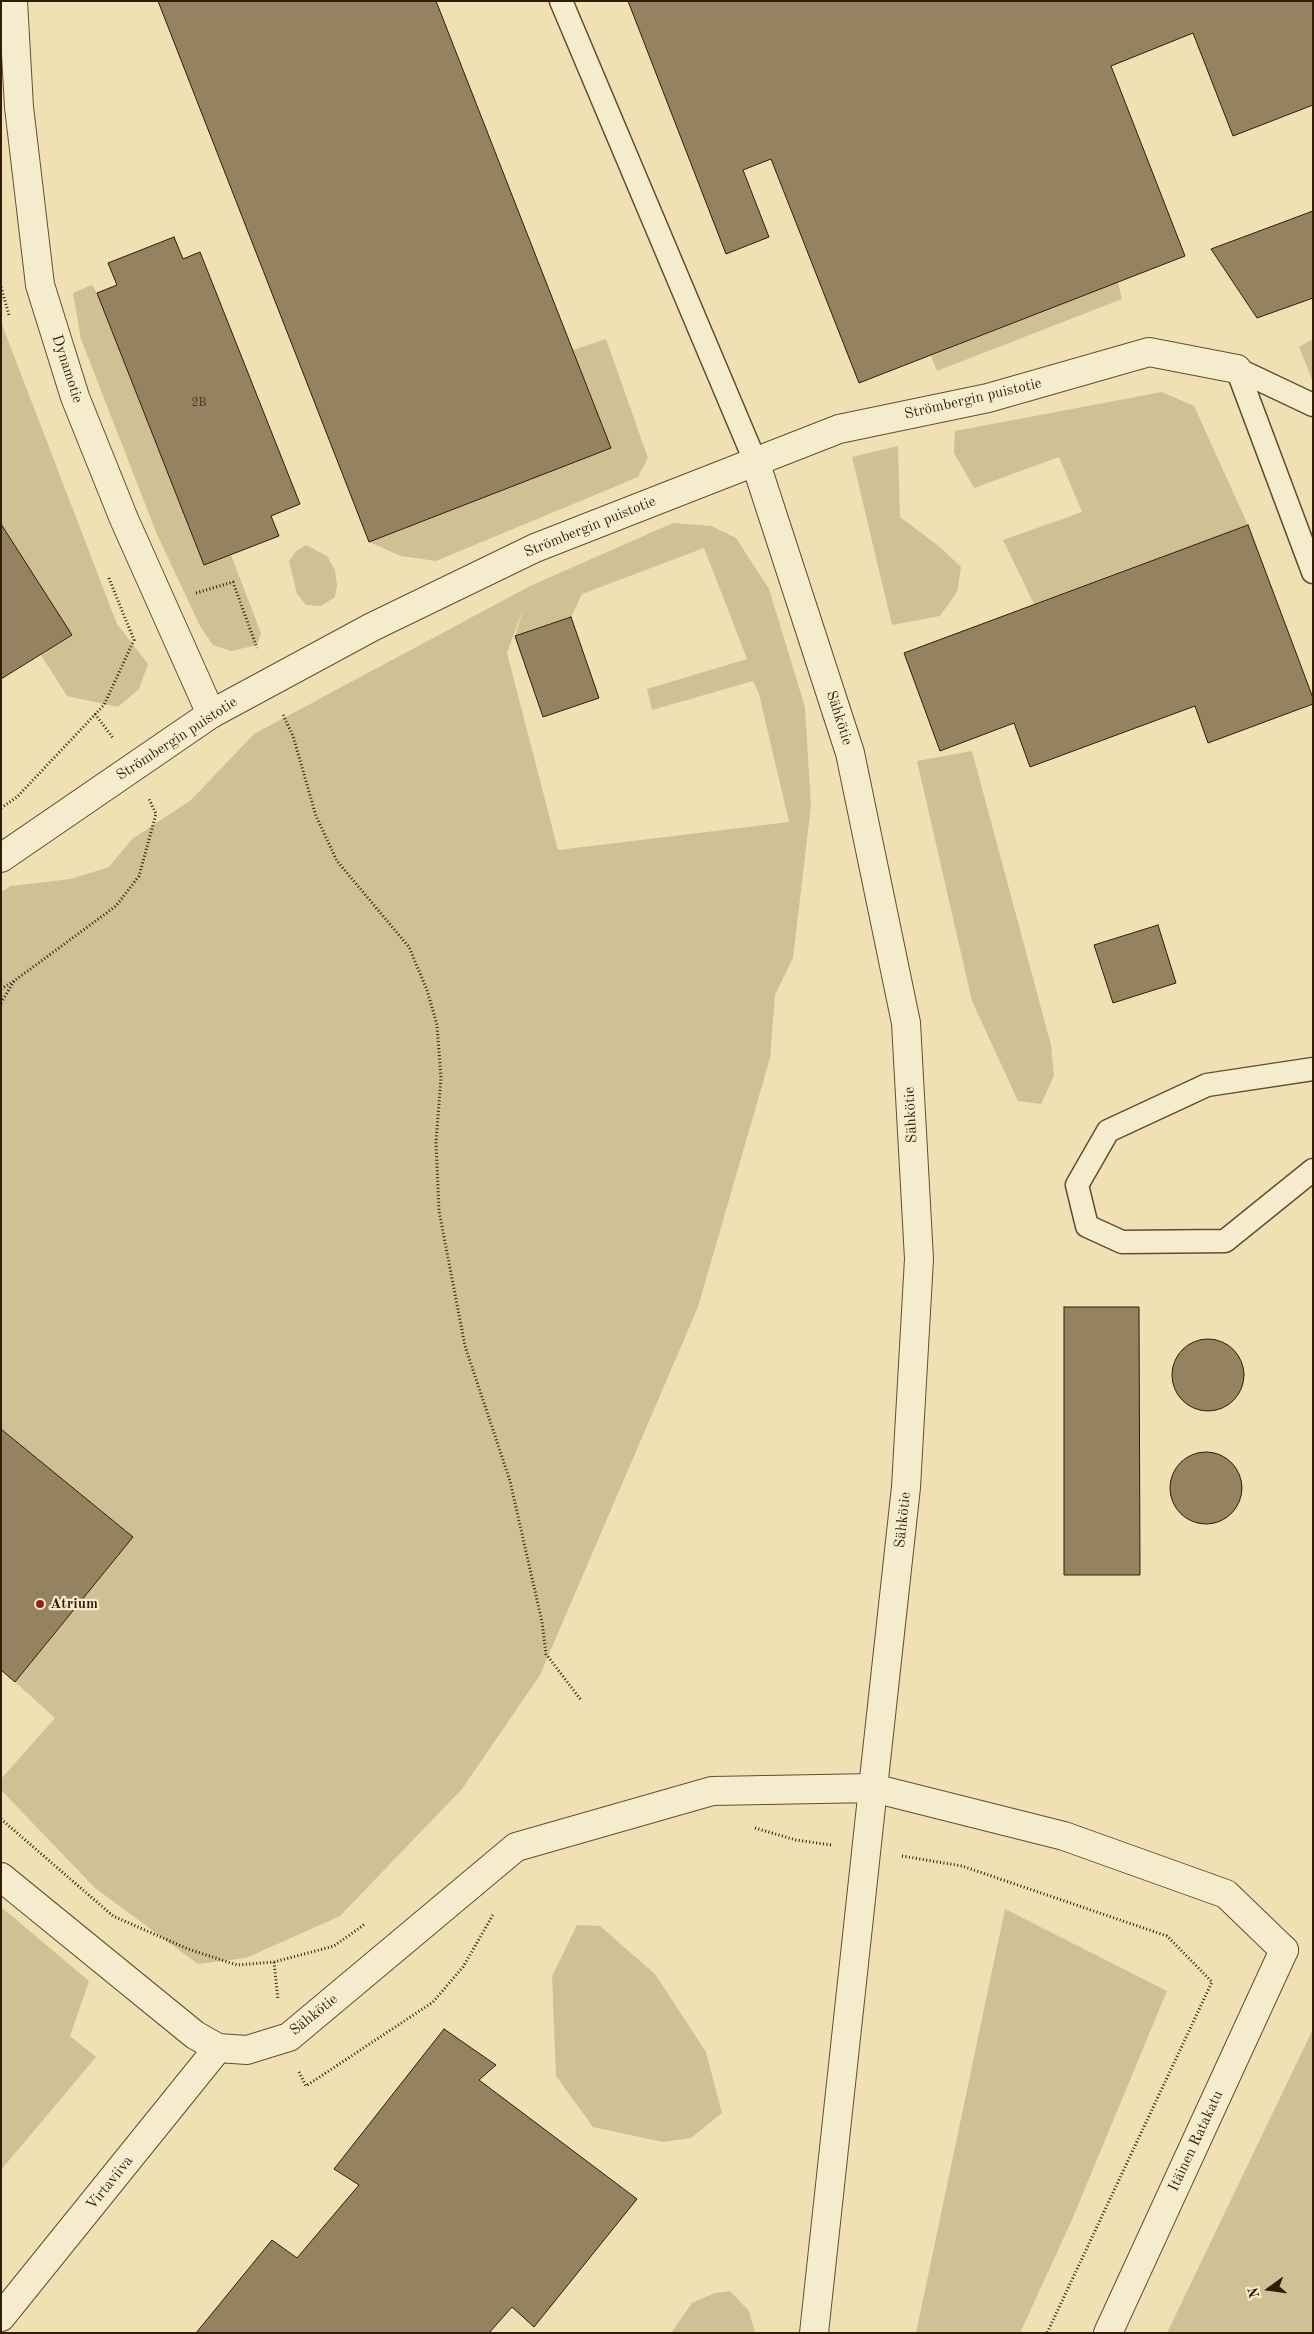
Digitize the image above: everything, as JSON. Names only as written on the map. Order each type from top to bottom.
[{"type":"street","name":"Dynamotie","points":[[13,1],[19,107],[40,285],[75,397],[124,519],[211,714]]},
{"type":"street","name":"Strömbergin puistotie","points":[[1,858],[211,714],[372,627],[535,548],[839,429],[988,398],[1149,352],[1237,369]]},
{"type":"street","name":"Sähkötie","points":[[755,461],[850,753],[906,1022],[919,1260],[906,1487],[873,1788],[868,1851],[814,2333]]},
{"type":"street","name":"Sähkötie","points":[[1,1877],[195,2035],[218,2048],[247,2050],[283,2039],[296,2031],[516,1847],[712,1791],[873,1788]]},
{"type":"street","name":"Itäinen Ratakatu","points":[[873,1788],[1064,1836],[1226,1894],[1284,1950],[1108,2333]]},
{"type":"street","name":"Virtaviiva","points":[[1,2317],[218,2048]]},
{"type":"lane","points":[[561,1],[755,461]]},
{"type":"lane","points":[[1237,369],[1313,405]]},
{"type":"lane","points":[[1237,369],[1313,572]]},
{"type":"lane","points":[[1313,1070],[1207,1086],[1108,1131],[1077,1185],[1086,1226],[1122,1242],[1225,1241],[1313,1170]]},
{"type":"path","points":[[1,287],[12,322]]},
{"type":"path","points":[[1,808],[17,797],[104,705],[134,640],[108,575]]},
{"type":"path","points":[[126,620],[161,603],[233,582],[270,682],[293,736],[316,816],[337,861],[409,947],[427,990],[437,1026],[441,1078],[436,1142],[439,1211],[465,1346],[510,1481],[542,1622],[546,1654],[581,1700]]},
{"type":"path","points":[[1,988],[14,981],[116,906],[139,876],[156,814],[134,766],[96,714]]},
{"type":"path","points":[[1,1003],[14,981]]},
{"type":"path","points":[[1,1819],[113,1916],[188,1949],[237,1965],[274,1962],[334,1946],[366,1923]]},
{"type":"path","points":[[747,1827],[796,1840],[962,1866],[1167,1936],[1212,1982],[1047,2333]]},
{"type":"path","points":[[274,1962],[283,2039],[306,2086],[434,2002],[463,1967],[495,1912]]},
{"type":"shaded area","points":[[1118,282],[1122,299],[937,371],[931,356]]},
{"type":"shaded area","points":[[92,285],[97,293],[204,565],[231,555],[261,633],[257,645],[231,651],[213,645],[200,626],[156,532],[81,339],[73,293]]},
{"type":"shaded area","points":[[1,322],[117,624],[148,664],[139,689],[118,707],[67,696],[41,655],[71,635],[1,524]]},
{"type":"shaded area","points":[[606,339],[648,458],[638,477],[436,561],[401,556],[369,542],[610,448],[573,350]]},
{"type":"shaded area","points":[[1313,339],[1313,382],[1299,347]]},
{"type":"shaded area","points":[[1162,392],[1194,406],[1248,525],[1034,604],[1003,540],[1082,512],[1059,457],[974,488],[954,453],[955,431]]},
{"type":"shaded area","points":[[898,446],[900,517],[940,547],[961,567],[957,592],[940,616],[892,625],[852,457]]},
{"type":"shaded area","points":[[673,523],[711,526],[736,538],[769,589],[805,707],[811,806],[793,958],[775,995],[770,1058],[698,1307],[540,1675],[462,1789],[340,1916],[246,1958],[198,1964],[95,1888],[1,1790],[1,1779],[55,1718],[15,1682],[133,1537],[1,1429],[1,892],[11,886],[71,879],[109,867],[132,839],[191,800],[254,734],[530,586]],"holes":[[[704,548],[747,659],[647,689],[652,710],[753,681],[759,694],[789,822],[558,850],[507,653],[524,606],[515,636],[571,617],[582,594]]]},
{"type":"shaded area","points":[[306,545],[327,556],[335,570],[337,585],[335,597],[321,606],[306,605],[297,594],[289,561],[296,551]]},
{"type":"shaded area","points":[[972,751],[1051,1045],[1054,1076],[1041,1104],[1018,1101],[972,1001],[917,761]]},
{"type":"shaded area","points":[[1,1907],[89,1981],[70,2036],[96,2057],[1,2170]]},
{"type":"shaded area","points":[[1005,1909],[1167,1991],[1071,2222],[1020,2333],[916,2333]]},
{"type":"shaded area","points":[[577,1925],[600,1926],[655,1974],[706,2052],[722,2113],[691,2138],[663,2142],[593,2127],[556,2076],[552,1976]]},
{"type":"shaded area","points":[[1313,2029],[1313,2333],[1167,2333]]},
{"type":"shaded area","points":[[730,2291],[749,2311],[755,2333],[671,2333],[692,2303],[715,2293]]},
{"type":"building","points":[[158,1],[436,1],[611,448],[369,542]]},
{"type":"building","points":[[628,1],[1313,1],[1313,105],[1233,136],[1193,33],[1111,66],[1185,256],[859,383],[771,159],[743,170],[769,237],[726,254]]},
{"type":"building","points":[[1313,211],[1313,298],[1257,318],[1211,249]]},
{"type":"building","points":[[174,237],[183,259],[200,252],[300,504],[271,516],[279,536],[204,565],[97,293],[117,285],[108,263]]},
{"type":"building","points":[[1,524],[72,635],[1,679]]},
{"type":"building","points":[[1248,525],[1313,698],[1313,704],[1208,743],[1195,706],[1030,767],[1014,723],[940,751],[904,653]]},
{"type":"building","points":[[571,617],[599,698],[543,717],[515,636]]},
{"type":"building","points":[[1158,925],[1176,983],[1113,1003],[1094,945]]},
{"type":"building","points":[[1064,1307],[1139,1307],[1140,1575],[1064,1575]]},
{"type":"building","points":[[1208,1339],[1222,1342],[1234,1349],[1241,1361],[1244,1375],[1241,1389],[1234,1401],[1222,1408],[1208,1411],[1194,1408],[1182,1401],[1175,1389],[1172,1375],[1175,1361],[1182,1349],[1194,1342]]},
{"type":"building","name":"Atrium","points":[[1,1429],[133,1537],[15,1682],[1,1670]]},
{"type":"building","points":[[1206,1452],[1220,1455],[1232,1462],[1239,1474],[1242,1488],[1239,1502],[1232,1514],[1220,1521],[1206,1524],[1192,1521],[1180,1514],[1173,1502],[1170,1488],[1173,1474],[1180,1462],[1192,1455]]},
{"type":"building","points":[[444,2029],[496,2065],[479,2080],[637,2199],[534,2327],[512,2307],[489,2333],[196,2333],[272,2240],[297,2258],[359,2185],[334,2169]]},
{"type":"place","name":"Atrium","points":[[40,1604]]}]
